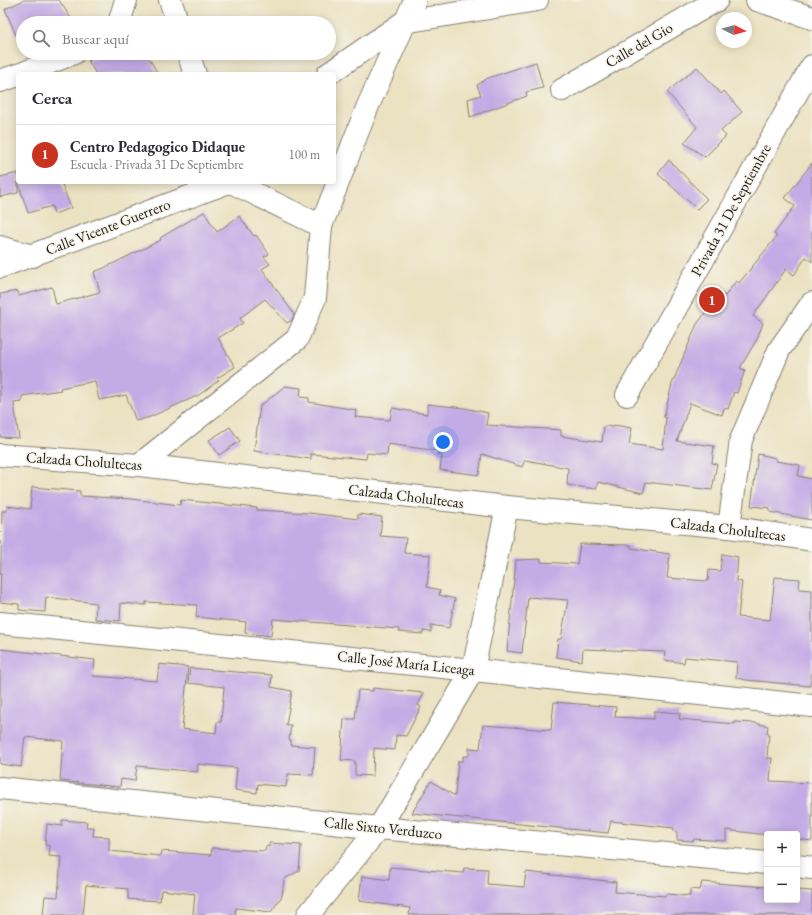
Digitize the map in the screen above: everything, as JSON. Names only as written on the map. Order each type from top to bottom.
[{"type":"street","points":[[121,16],[126,0]]},
{"type":"street","points":[[170,0],[176,16]]},
{"type":"street","points":[[139,465],[297,339],[315,298],[321,226],[367,108],[415,0]]},
{"type":"street","points":[[331,72],[404,22],[537,0]]},
{"type":"street","name":"Calle del Gio","points":[[562,90],[717,0]]},
{"type":"street","points":[[757,0],[812,18]]},
{"type":"street","points":[[26,72],[56,60]]},
{"type":"street","points":[[190,60],[194,72]]},
{"type":"street","name":"Privada 31 De Septiembre","points":[[627,395],[812,66]]},
{"type":"street","points":[[0,81],[16,76]]},
{"type":"street","name":"Calle Vicente Guerrero","points":[[0,267],[225,184]]},
{"type":"street","points":[[234,184],[321,226]]},
{"type":"street","name":"Calle Vicente Guerrero","points":[[0,247],[33,256]]},
{"type":"street","points":[[729,526],[741,440],[779,350],[812,303]]},
{"type":"street","name":"Calzada Cholultecas","points":[[0,455],[139,465],[507,507],[729,526],[812,540]]},
{"type":"street","points":[[308,915],[379,828],[473,670],[507,507]]},
{"type":"street","name":"Calle José María Liceaga","points":[[0,623],[473,670],[812,706]]},
{"type":"street","name":"Calle Sixto Verduzco","points":[[0,788],[379,828],[764,864]]},
{"type":"street","points":[[800,866],[812,868]]},
{"type":"building","points":[[24,0],[59,0],[69,16],[16,16],[16,35],[5,9]]},
{"type":"building","points":[[150,60],[157,72],[95,72],[88,61]]},
{"type":"building","points":[[536,62],[543,88],[526,92],[527,96],[470,117],[468,99],[481,95],[477,85],[488,78]]},
{"type":"building","points":[[697,67],[721,94],[724,91],[742,112],[721,131],[726,136],[705,157],[684,143],[697,127],[667,92]]},
{"type":"building","points":[[669,160],[707,199],[697,209],[658,174]]},
{"type":"building","points":[[812,163],[812,262],[806,257],[794,275],[786,269],[753,316],[763,323],[757,339],[740,368],[745,370],[737,393],[734,392],[728,409],[724,408],[722,415],[690,403],[677,441],[714,446],[712,463],[717,464],[712,490],[646,482],[643,493],[598,482],[596,489],[567,485],[568,468],[525,460],[522,467],[482,454],[479,475],[440,470],[442,455],[437,454],[438,451],[388,444],[387,455],[367,453],[366,459],[311,454],[311,459],[254,451],[260,406],[285,386],[301,388],[300,397],[309,398],[309,402],[356,410],[355,417],[390,420],[392,408],[427,414],[427,404],[465,408],[488,413],[486,425],[561,430],[561,436],[602,442],[604,426],[614,427],[614,425],[632,428],[629,444],[663,449],[666,418],[664,417],[672,384],[697,324],[720,293],[725,296],[736,281],[739,283],[777,236],[774,234],[795,206],[785,198]]},
{"type":"building","points":[[16,173],[18,193],[0,197],[0,177]]},
{"type":"building","points":[[19,184],[62,184],[71,208],[54,214],[52,206],[28,213]]},
{"type":"building","points":[[204,212],[217,232],[239,216],[254,236],[256,235],[269,254],[264,257],[270,264],[262,269],[294,314],[292,320],[287,323],[265,299],[240,318],[243,323],[218,338],[235,367],[217,378],[219,380],[199,395],[150,417],[136,421],[126,395],[99,400],[95,381],[60,388],[61,390],[22,396],[22,402],[14,403],[19,438],[0,437],[0,294],[18,291],[19,296],[52,287],[56,304],[100,292],[94,272],[161,240],[160,238]]},
{"type":"building","points":[[230,427],[240,441],[219,455],[209,440]]},
{"type":"building","points":[[758,454],[776,458],[776,461],[800,465],[798,476],[812,479],[812,520],[770,512],[770,508],[751,506]]},
{"type":"building","points":[[32,487],[80,491],[80,496],[131,499],[180,505],[181,500],[257,508],[257,510],[309,513],[358,519],[358,514],[382,517],[380,536],[406,538],[404,553],[430,555],[427,587],[440,590],[439,595],[455,599],[449,628],[431,625],[431,632],[423,631],[423,634],[399,632],[399,629],[273,619],[271,636],[245,633],[246,622],[196,617],[197,605],[146,602],[146,605],[121,603],[120,621],[95,619],[96,603],[46,597],[45,612],[19,610],[19,604],[0,602],[2,511],[7,511],[7,506],[30,509]]},
{"type":"building","points":[[580,544],[631,545],[631,548],[670,554],[667,578],[708,581],[709,570],[720,571],[722,554],[738,557],[736,581],[742,582],[738,617],[770,620],[775,577],[800,579],[799,589],[812,590],[812,667],[810,686],[736,678],[737,662],[685,657],[684,663],[664,660],[665,652],[583,649],[582,661],[556,657],[558,639],[561,639],[568,600],[528,597],[522,653],[507,651],[516,560],[541,559],[541,562],[577,564]]},
{"type":"building","points":[[0,649],[95,660],[93,676],[157,681],[159,664],[188,667],[182,729],[216,733],[217,722],[221,722],[224,687],[188,683],[190,668],[272,675],[271,687],[292,691],[286,725],[291,725],[289,740],[291,740],[291,745],[315,747],[313,775],[288,774],[286,787],[258,784],[257,793],[235,790],[237,768],[198,764],[197,772],[137,766],[135,781],[121,779],[120,787],[60,781],[63,741],[25,737],[21,767],[0,764]]},
{"type":"building","points":[[373,688],[424,693],[418,705],[421,707],[406,736],[396,735],[395,750],[374,748],[373,776],[355,775],[355,761],[341,760],[344,719],[355,719],[358,690],[373,691]]},
{"type":"building","points":[[554,702],[616,707],[615,717],[654,719],[654,711],[680,713],[679,719],[735,724],[735,722],[755,723],[768,726],[767,733],[769,733],[767,758],[772,758],[770,781],[812,783],[812,841],[800,839],[800,831],[764,831],[764,835],[726,830],[726,841],[694,839],[693,841],[677,840],[677,832],[673,831],[674,828],[611,821],[608,833],[412,813],[431,781],[455,796],[458,761],[463,761],[463,756],[469,756],[469,748],[480,749],[483,725],[551,730]]},
{"type":"building","points":[[62,820],[87,822],[86,827],[94,827],[93,836],[109,837],[109,851],[160,856],[161,851],[211,855],[212,848],[265,851],[266,846],[269,847],[269,843],[301,845],[299,871],[284,879],[282,896],[271,912],[236,908],[235,915],[193,915],[195,894],[161,890],[160,901],[128,899],[128,889],[86,885],[83,915],[43,915],[45,896],[58,897],[61,857],[49,856],[50,846],[45,845],[47,824],[62,826]]},
{"type":"building","points":[[390,867],[463,873],[464,868],[488,869],[487,884],[524,887],[526,872],[616,882],[615,892],[665,896],[666,894],[690,896],[690,889],[700,890],[702,882],[764,887],[764,903],[800,903],[800,890],[812,891],[812,915],[409,915],[410,908],[359,901],[362,876],[389,880]]},
{"type":"place","name":"Centro Pedagogico Didaque","points":[[712,300]]}]
